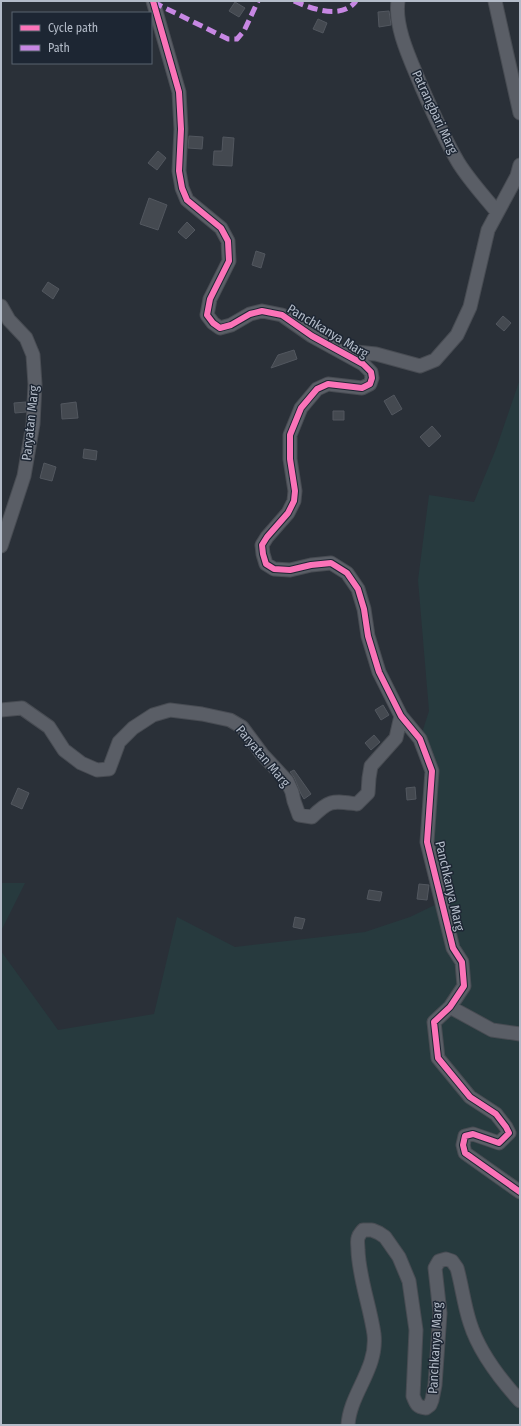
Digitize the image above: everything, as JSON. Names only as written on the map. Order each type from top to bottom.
[{"type":"street","name":"Panchkanya Marg","points":[[153,1],[180,92],[181,128],[179,171],[182,188],[187,200],[221,228],[228,241],[228,261],[210,299],[207,315],[213,323],[220,328],[231,325],[250,314],[262,311],[282,315],[312,336],[363,364],[371,372],[372,378],[370,384],[362,388],[328,384],[317,389],[301,408],[290,435],[290,459],[295,491],[294,501],[288,513],[262,545],[263,554],[266,564],[274,569],[290,570],[311,565],[331,563],[347,573],[358,589],[364,609],[368,636],[379,672],[401,716],[420,739],[432,771],[427,842],[451,942],[462,962],[464,978],[464,986],[450,1007],[434,1022],[438,1058],[470,1097],[496,1114],[509,1133],[500,1144],[473,1134],[465,1136],[462,1145],[465,1153],[520,1192]]},
{"type":"street","name":"Patrangbari Marg","points":[[398,1],[397,8],[401,33],[434,116],[458,162],[498,212]]},
{"type":"street","points":[[495,1],[520,113]]},
{"type":"street","points":[[340,351],[376,354],[420,366],[435,360],[457,335],[470,307],[488,230],[517,176],[520,165]]},
{"type":"street","name":"Paryatan Marg","points":[[1,306],[9,320],[26,338],[33,355],[35,384],[33,424],[24,476],[1,546]]},
{"type":"street","name":"Paryatan Marg","points":[[1,710],[22,708],[49,728],[64,750],[80,763],[97,770],[109,768],[119,742],[133,728],[153,715],[170,710],[202,714],[230,720],[242,727],[262,754],[287,781],[299,815],[312,817],[324,805],[334,802],[357,804],[368,793],[371,766],[396,738],[401,716]]},
{"type":"street","points":[[450,1007],[492,1030],[520,1034]]},
{"type":"street","name":"Panchkanya Marg","points":[[348,1425],[350,1412],[371,1363],[374,1349],[374,1336],[358,1262],[357,1239],[363,1230],[379,1232],[385,1237],[399,1257],[409,1282],[416,1330],[413,1396],[416,1404],[419,1407],[426,1408],[430,1405],[432,1400],[435,1385],[440,1313],[435,1268],[439,1261],[446,1259],[452,1261],[457,1268],[470,1324],[480,1345],[494,1368],[520,1401]]},
{"type":"green space","points":[[520,379],[520,1425],[1,1425],[1,951],[58,1030],[154,1014],[177,917],[235,947],[365,932],[410,917],[441,902],[427,842],[432,771],[420,739],[429,711],[418,580],[429,495],[474,502],[496,449]]},
{"type":"green space","points":[[1,883],[25,883],[1,931]]},
{"type":"building","points":[[235,2],[245,8],[239,17],[229,11]]},
{"type":"building","points":[[389,11],[391,25],[379,27],[378,12]]},
{"type":"building","points":[[318,19],[327,23],[323,33],[313,29]]},
{"type":"building","points":[[189,136],[203,137],[202,149],[188,148]]},
{"type":"building","points":[[223,137],[234,138],[232,166],[213,165],[214,151],[222,151]]},
{"type":"building","points":[[158,151],[166,158],[157,170],[148,163]]},
{"type":"building","points":[[149,198],[167,205],[158,230],[140,224]]},
{"type":"building","points":[[187,222],[195,230],[186,239],[178,232]]},
{"type":"building","points":[[256,251],[265,254],[261,268],[252,265]]},
{"type":"building","points":[[48,282],[59,289],[53,299],[42,291]]},
{"type":"building","points":[[503,316],[511,323],[504,331],[496,324]]},
{"type":"building","points":[[294,350],[297,359],[271,368],[278,355]]},
{"type":"building","points":[[394,395],[402,409],[392,415],[384,401]]},
{"type":"building","points":[[26,402],[26,412],[15,413],[14,403]]},
{"type":"building","points":[[76,402],[78,418],[62,419],[61,404]]},
{"type":"building","points":[[333,411],[344,411],[344,420],[333,420]]},
{"type":"building","points":[[432,426],[441,436],[429,447],[420,437]]},
{"type":"building","points":[[84,449],[97,451],[96,460],[83,458]]},
{"type":"building","points":[[44,463],[56,467],[52,481],[40,478]]},
{"type":"building","points":[[383,705],[389,715],[381,720],[375,710]]},
{"type":"building","points":[[374,735],[380,742],[371,750],[365,743]]},
{"type":"building","points":[[294,770],[311,794],[304,799],[294,777],[290,772]]},
{"type":"building","points":[[415,787],[416,799],[407,800],[406,788]]},
{"type":"building","points":[[18,788],[29,793],[22,809],[11,804]]},
{"type":"building","points":[[419,884],[429,885],[427,900],[417,899]]},
{"type":"building","points":[[369,890],[382,892],[380,901],[367,899]]},
{"type":"building","points":[[295,917],[305,919],[302,929],[293,927]]},
{"type":"marked path","points":[[153,2],[228,39],[237,39],[244,31],[258,1]]},
{"type":"marked path","points":[[294,1],[318,10],[326,11],[343,10],[350,7],[356,1]]},
{"type":"cycle path","points":[[153,1],[179,92],[181,129],[179,171],[182,188],[187,200],[221,228],[228,241],[229,261],[210,299],[207,315],[213,323],[220,328],[231,325],[250,314],[262,311],[282,315],[312,336],[363,364],[371,372],[372,378],[370,384],[362,388],[328,384],[317,389],[301,408],[290,435],[290,459],[295,491],[294,501],[288,513],[262,545],[263,554],[266,564],[274,569],[290,570],[311,565],[331,563],[347,573],[358,589],[364,609],[368,636],[379,672],[401,716],[420,739],[432,771],[427,842],[453,948],[462,962],[464,986],[450,1007],[434,1022],[438,1058],[470,1097],[496,1114],[509,1133],[499,1143],[473,1134],[465,1136],[463,1145],[465,1153],[520,1192]]}]
